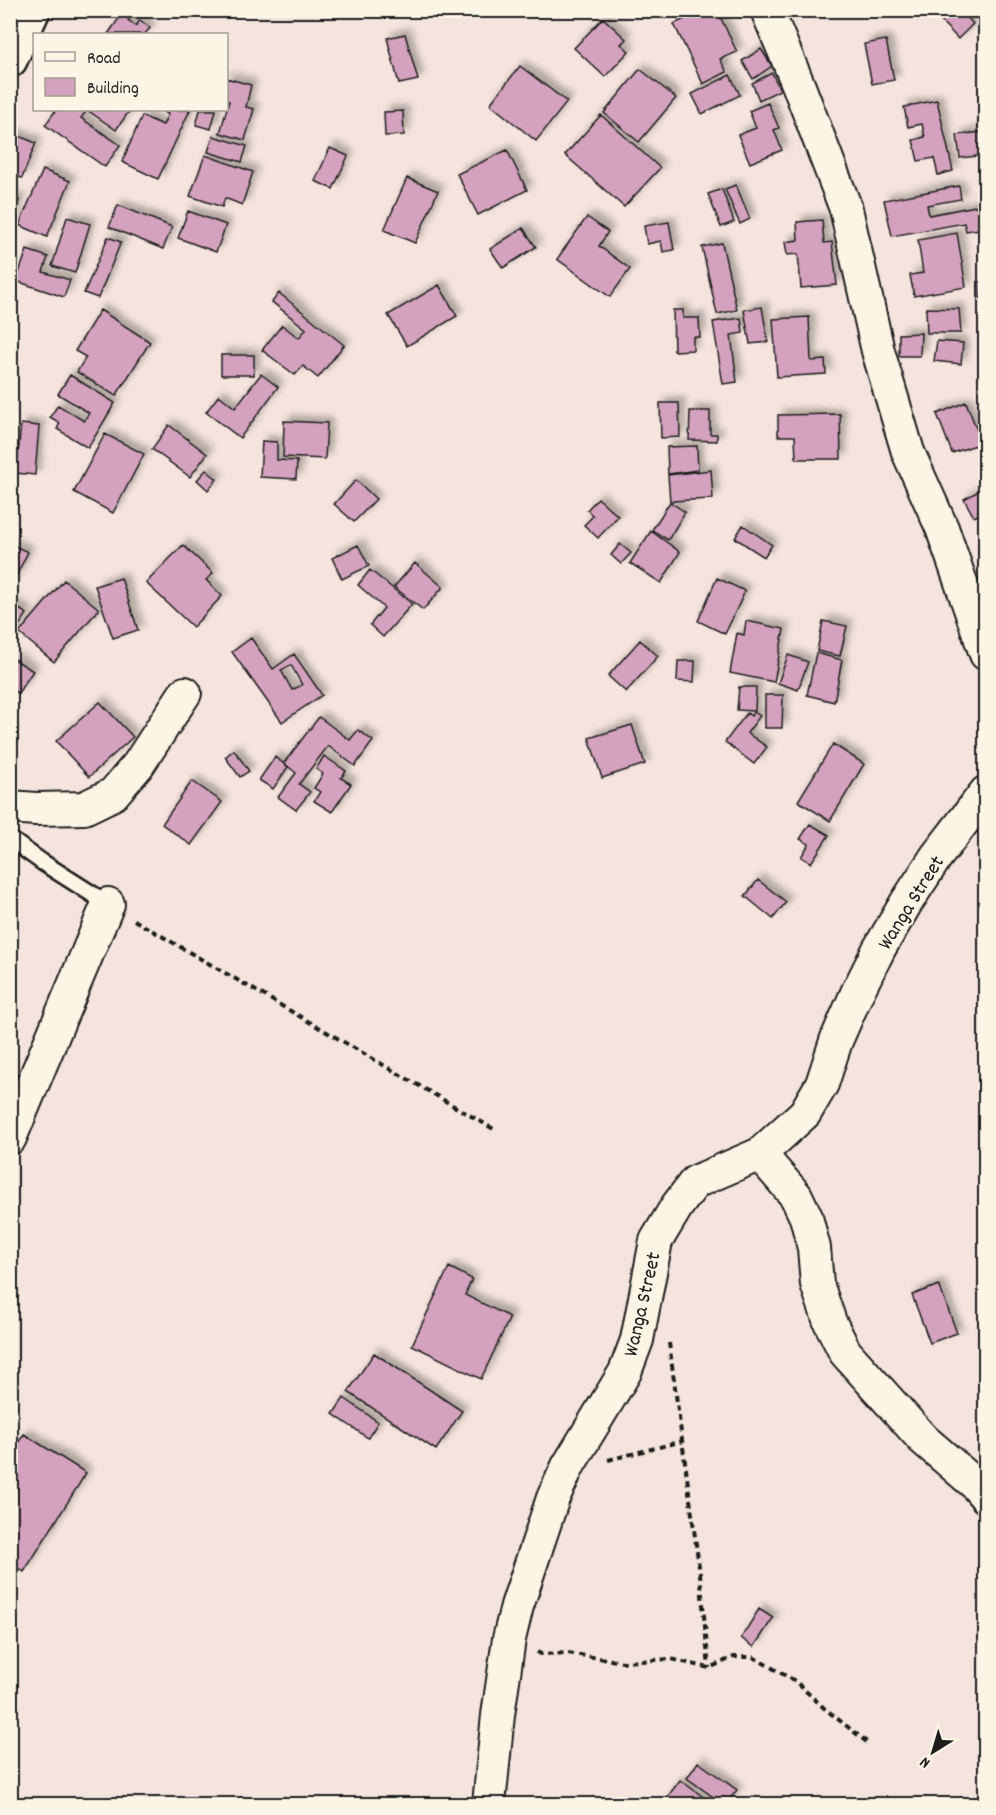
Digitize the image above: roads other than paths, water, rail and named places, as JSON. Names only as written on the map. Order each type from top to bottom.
[{"type":"street","points":[[10,60],[33,10]]},
{"type":"street","points":[[767,10],[806,103],[846,209],[878,351],[908,452],[942,528],[986,654]]},
{"type":"street","points":[[10,807],[84,808],[113,795],[138,765],[185,693]]},
{"type":"street","name":"Wanga Street","points":[[489,1804],[498,1715],[509,1639],[517,1606],[553,1498],[568,1466],[625,1372],[637,1340],[656,1241],[695,1182],[760,1154],[805,1113],[822,1084],[836,1041],[856,993],[879,949],[936,857],[986,792]]},
{"type":"street","points":[[10,1138],[108,904]]},
{"type":"street","points":[[760,1154],[796,1196],[806,1217],[814,1248],[817,1284],[830,1322],[845,1352],[923,1440],[975,1484],[986,1497]]},
{"type":"lane","points":[[10,839],[108,904]]}]
